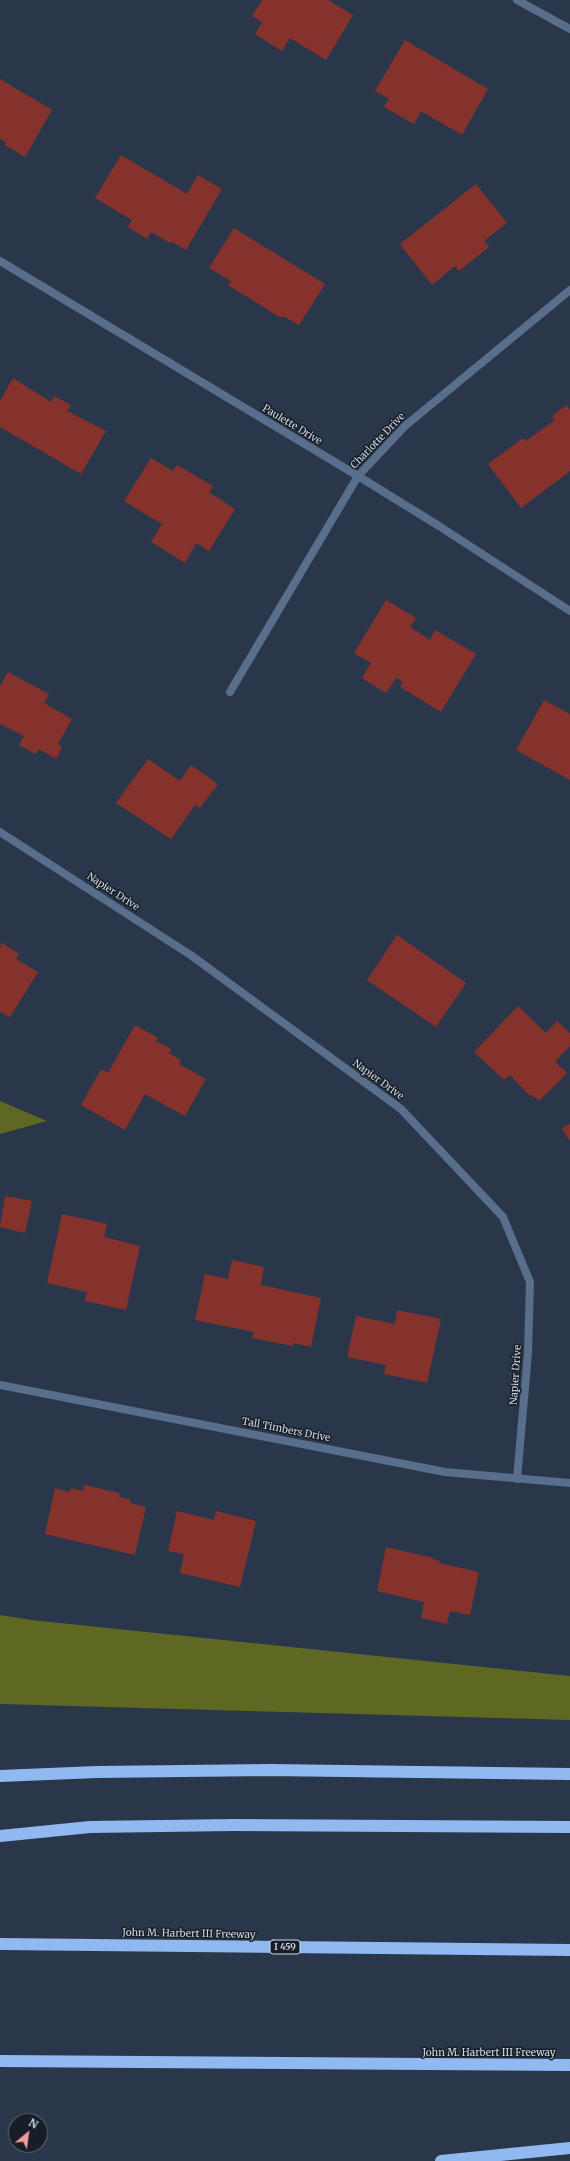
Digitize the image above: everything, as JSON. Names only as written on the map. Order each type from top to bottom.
[{"type":"highway","points":[[0,1776],[97,1772],[270,1770],[570,1774]]},
{"type":"highway","points":[[0,1836],[90,1827],[233,1825],[570,1826]]},
{"type":"highway","name":"John M. Harbert III Freeway","points":[[0,1944],[570,1950]]},
{"type":"highway","name":"John M. Harbert III Freeway","points":[[0,2061],[570,2065]]},
{"type":"highway","points":[[441,2161],[570,2148]]},
{"type":"street","points":[[517,0],[570,29]]},
{"type":"street","name":"Paulette Drive","points":[[0,261],[358,476],[439,526],[570,611]]},
{"type":"street","name":"Charlotte Drive","points":[[230,692],[358,476],[405,426],[570,290]]},
{"type":"street","name":"Napier Drive","points":[[0,832],[192,956],[401,1108],[503,1217],[530,1282],[528,1353],[517,1479]]},
{"type":"street","name":"Tall Timbers Drive","points":[[0,1385],[445,1472],[570,1483]]},
{"type":"green space","points":[[0,1101],[47,1121],[0,1134]]},
{"type":"green space","points":[[0,1615],[31,1620],[570,1676],[570,1720],[0,1704]]},
{"type":"building","points":[[262,0],[328,0],[353,15],[326,60],[290,38],[282,51],[255,34],[262,22],[252,16]]},
{"type":"building","points":[[405,40],[488,89],[462,135],[421,111],[414,124],[384,107],[389,99],[375,91]]},
{"type":"building","points":[[0,79],[52,110],[25,157],[5,145],[6,142],[0,139]]},
{"type":"building","points":[[121,155],[187,194],[198,175],[222,189],[186,250],[151,232],[147,239],[128,227],[132,220],[95,198]]},
{"type":"building","points":[[476,184],[507,223],[484,241],[489,247],[459,271],[455,266],[432,285],[400,244]]},
{"type":"building","points":[[234,228],[325,284],[299,325],[283,316],[281,318],[228,285],[231,281],[209,268]]},
{"type":"building","points":[[13,378],[51,402],[54,396],[71,405],[67,411],[106,431],[81,474],[0,427],[0,401]]},
{"type":"building","points":[[566,405],[570,410],[570,471],[521,508],[488,464],[523,438],[526,441],[555,420],[552,416]]},
{"type":"building","points":[[151,458],[173,471],[177,465],[213,486],[209,492],[235,509],[209,551],[196,543],[185,563],[151,542],[162,524],[124,501]]},
{"type":"building","points":[[386,600],[416,618],[410,627],[430,640],[435,630],[476,654],[441,712],[400,687],[403,682],[396,678],[386,693],[362,678],[371,663],[354,653]]},
{"type":"building","points":[[8,672],[49,694],[44,703],[72,719],[58,744],[62,747],[56,759],[39,749],[35,754],[19,745],[24,736],[0,724],[0,686]]},
{"type":"building","points":[[544,700],[570,714],[570,780],[516,750]]},
{"type":"building","points":[[148,759],[180,781],[191,765],[218,784],[200,808],[195,805],[171,839],[116,803]]},
{"type":"building","points":[[397,935],[466,983],[436,1027],[367,980]]},
{"type":"building","points":[[2,943],[19,954],[16,959],[38,972],[10,1017],[0,1012],[0,948]]},
{"type":"building","points":[[518,1006],[546,1033],[557,1021],[570,1033],[570,1046],[555,1062],[567,1073],[539,1101],[532,1095],[531,1097],[510,1075],[504,1080],[474,1052]]},
{"type":"building","points":[[135,1025],[158,1038],[156,1041],[171,1049],[169,1053],[181,1060],[179,1064],[206,1079],[185,1116],[145,1094],[125,1130],[81,1105],[101,1069],[108,1073]]},
{"type":"building","points":[[570,1124],[570,1141],[562,1128]]},
{"type":"building","points":[[5,1196],[32,1201],[25,1233],[0,1227]]},
{"type":"building","points":[[62,1214],[107,1224],[104,1237],[140,1246],[126,1310],[85,1301],[87,1292],[47,1283]]},
{"type":"building","points":[[232,1260],[264,1267],[261,1285],[321,1298],[311,1347],[294,1343],[293,1346],[252,1338],[254,1332],[195,1320],[205,1274],[228,1279]]},
{"type":"building","points":[[397,1310],[441,1319],[427,1383],[384,1374],[386,1365],[347,1357],[356,1316],[395,1324]]},
{"type":"building","points":[[84,1485],[120,1493],[119,1497],[130,1499],[130,1503],[146,1507],[135,1555],[45,1534],[55,1488],[70,1492],[71,1488],[83,1491]]},
{"type":"building","points":[[177,1511],[214,1520],[216,1511],[256,1521],[240,1587],[180,1573],[184,1554],[168,1551]]},
{"type":"building","points":[[386,1547],[433,1558],[440,1561],[439,1563],[479,1572],[470,1615],[450,1611],[447,1624],[421,1618],[424,1602],[377,1591]]}]
